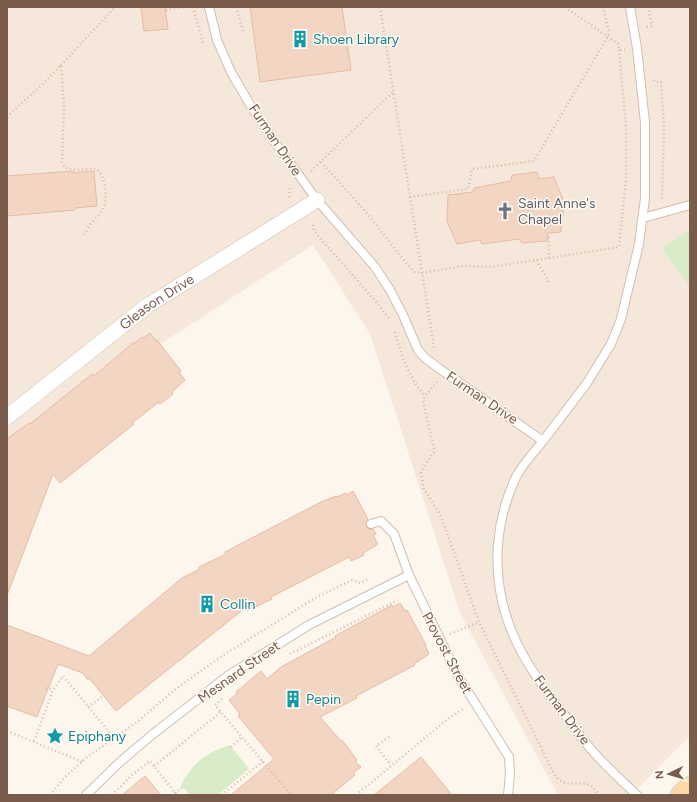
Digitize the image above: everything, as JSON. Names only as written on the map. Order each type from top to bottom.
[{"type":"main road","points":[[682,795],[690,788]]},
{"type":"street","name":"Gleason Drive","points":[[7,417],[147,306],[317,200]]},
{"type":"lane","name":"Furman Drive","points":[[209,7],[217,40],[231,72],[274,140],[317,200],[375,267],[390,290],[403,315],[418,350],[424,358],[543,441],[516,477],[504,509],[500,527],[497,558],[498,584],[506,619],[514,640],[527,663],[552,700],[591,749],[636,795]]},
{"type":"lane","points":[[543,441],[587,383],[611,344],[621,319],[639,244],[645,198],[645,123],[637,48],[630,7]]},
{"type":"lane","points":[[643,218],[690,205]]},
{"type":"lane","name":"Provost Street","points":[[371,524],[381,522],[394,534],[409,575],[458,676],[509,757],[510,774],[508,795]]},
{"type":"lane","name":"Mesnard Street","points":[[86,795],[113,768],[153,734],[222,681],[308,625],[409,575]]},
{"type":"path","points":[[7,117],[48,80],[115,7]]},
{"type":"path","points":[[166,10],[183,7]]},
{"type":"path","points":[[236,7],[244,34]]},
{"type":"path","points":[[380,7],[434,349]]},
{"type":"path","points":[[321,162],[367,213],[405,262],[415,272],[422,273],[463,266],[490,267],[619,247],[626,178],[626,127],[618,44],[564,7]]},
{"type":"path","points":[[410,197],[468,188],[472,169],[534,161],[608,36],[609,32],[603,7]]},
{"type":"path","points":[[619,50],[627,49]]},
{"type":"path","points":[[61,65],[64,107],[62,164],[64,167],[71,170],[96,169],[102,174],[104,184],[104,208],[92,222],[84,237]]},
{"type":"path","points":[[309,173],[393,92]]},
{"type":"path","points":[[313,225],[314,231],[378,304],[392,324]]},
{"type":"path","points":[[549,237],[549,258]]},
{"type":"path","points":[[537,260],[537,263],[547,278],[548,284]]},
{"type":"path","points":[[394,331],[400,352],[415,385],[425,396]]},
{"type":"path","points":[[438,381],[425,396],[423,401],[434,452],[423,469],[421,478],[422,484],[427,495],[438,509],[441,516],[479,622],[556,777],[559,781],[564,783],[590,786],[600,795]]},
{"type":"path","points":[[285,657],[398,600]]},
{"type":"path","points":[[440,639],[479,622]]},
{"type":"path","points":[[34,741],[53,690],[63,676],[114,738]]},
{"type":"path","points":[[222,681],[231,691],[215,705],[291,795]]},
{"type":"path","points":[[46,688],[53,690]]},
{"type":"path","points":[[88,707],[103,696]]},
{"type":"path","points":[[356,795],[449,718],[464,708],[475,704]]},
{"type":"path","points":[[154,766],[220,712]]},
{"type":"path","points":[[7,731],[83,762]]},
{"type":"path","points":[[231,747],[242,737]]},
{"type":"path","points":[[389,737],[376,746],[391,765]]},
{"type":"path","points":[[112,795],[132,775],[150,761],[176,794],[183,787]]},
{"type":"path","points":[[222,795],[263,761]]},
{"type":"shaded area","points":[[7,7],[690,7],[690,736],[631,795],[558,795],[460,613],[370,334],[313,245],[7,444]]},
{"type":"green space","points":[[690,229],[690,287],[662,249]]},
{"type":"green space","points":[[230,745],[249,769],[218,795],[190,795],[181,785],[190,770],[207,755]]},
{"type":"building","points":[[141,7],[165,7],[168,29],[144,31]]},
{"type":"building","name":"Shoen Library","points":[[250,7],[342,7],[351,70],[260,82]]},
{"type":"building","points":[[73,171],[73,173],[94,171],[97,206],[75,208],[75,210],[7,216],[7,176]]},
{"type":"building","name":"Saint Anne's Chapel","points":[[537,172],[539,179],[554,177],[564,202],[561,232],[548,233],[547,241],[522,243],[519,239],[482,244],[480,240],[457,244],[447,221],[448,195],[473,192],[474,188],[511,181],[512,175]]},
{"type":"building","points":[[150,333],[181,371],[179,372],[185,380],[172,392],[173,394],[160,404],[159,402],[132,423],[134,424],[60,483],[53,474],[7,593],[7,439],[29,423],[30,424],[92,374],[94,376],[134,342],[135,343],[142,337],[144,338]]},
{"type":"building","name":"Collin","points":[[353,491],[368,519],[366,526],[369,529],[373,529],[376,534],[373,535],[378,544],[363,553],[364,555],[351,561],[349,557],[271,597],[272,599],[247,611],[245,608],[116,711],[89,678],[88,680],[83,673],[58,664],[37,717],[7,706],[7,625],[89,656],[182,578],[200,569],[199,567],[226,554],[225,552],[321,502],[346,493],[347,495]]},
{"type":"building","name":"Pepin","points":[[400,603],[405,611],[407,610],[426,645],[429,654],[414,664],[415,665],[320,717],[341,741],[342,740],[357,760],[355,761],[361,767],[353,773],[355,775],[331,795],[231,795],[274,759],[238,716],[240,714],[229,700],[237,694],[236,692],[261,671],[267,679],[281,667],[336,637],[335,636],[392,605],[393,607]]},
{"type":"building","points":[[421,757],[452,795],[374,795]]},
{"type":"building","points":[[145,776],[161,795],[122,795]]},
{"type":"place","name":"Shoen Library","points":[[300,39]]},
{"type":"place","name":"Saint Anne's Chapel","points":[[505,211]]},
{"type":"place","name":"Collin","points":[[207,604]]},
{"type":"place","name":"Pepin","points":[[293,699]]},
{"type":"place","name":"Epiphany","points":[[55,736]]}]
